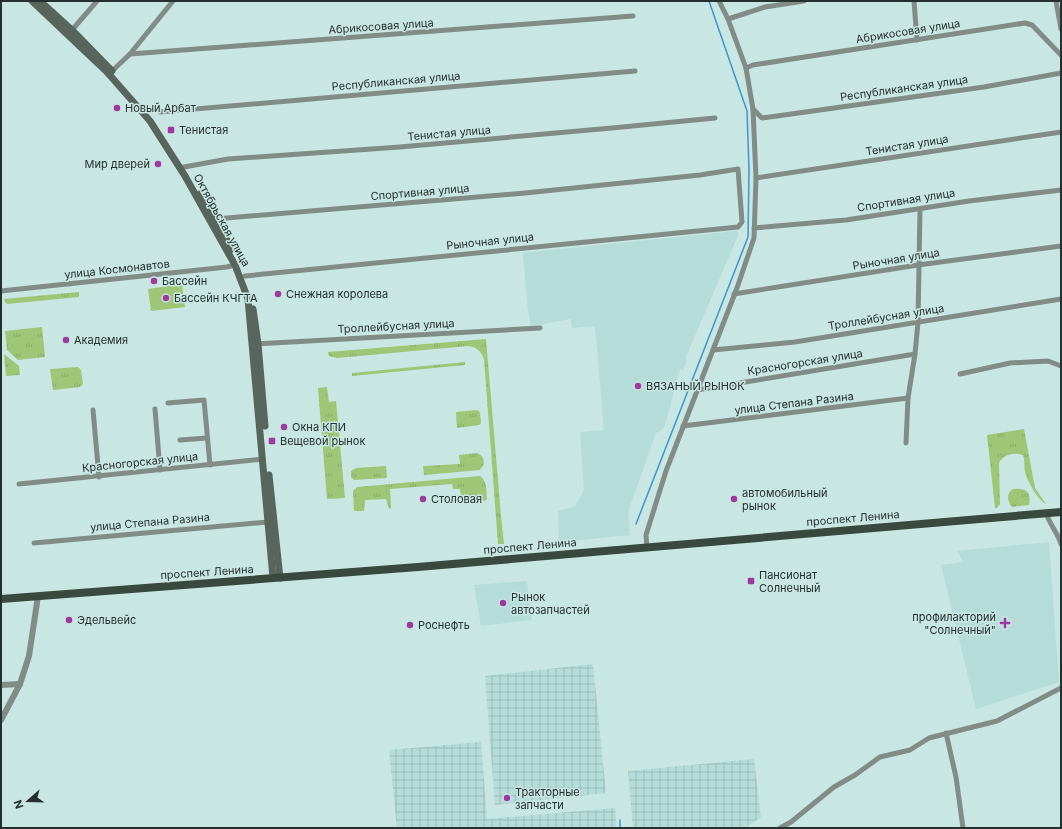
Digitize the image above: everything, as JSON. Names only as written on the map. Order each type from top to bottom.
[{"type":"main road","name":"Октябрьская улица","points":[[32,1],[111,73],[154,127],[235,265],[248,299],[255,344],[276,578]]},
{"type":"main road","name":"Октябрьская улица","points":[[40,1],[72,30],[149,113],[215,218],[245,276],[252,297],[263,459],[271,521],[275,531],[276,578]]},
{"type":"main road","name":"проспект Ленина","points":[[1,599],[647,548],[1061,512]]},
{"type":"street","points":[[72,30],[97,1]]},
{"type":"street","points":[[111,73],[130,54],[173,1]]},
{"type":"street","points":[[647,548],[646,535],[666,471],[698,390],[754,238],[756,178],[753,109],[746,68],[728,19],[719,1]]},
{"type":"street","points":[[728,19],[765,7],[804,1]]},
{"type":"street","points":[[914,1],[917,40]]},
{"type":"street","points":[[1056,1],[1061,29]]},
{"type":"street","name":"Абрикосовая улица","points":[[130,54],[634,16]]},
{"type":"street","name":"Абрикосовая улица","points":[[746,68],[753,65],[1028,23],[1032,25],[1061,55]]},
{"type":"street","name":"Республиканская улица","points":[[160,112],[635,71]]},
{"type":"street","name":"Республиканская улица","points":[[753,109],[762,118],[984,87],[1061,73]]},
{"type":"street","name":"Тенистая улица","points":[[184,167],[228,159],[400,147],[715,118]]},
{"type":"street","name":"Тенистая улица","points":[[756,178],[1061,132]]},
{"type":"street","name":"Спортивная улица","points":[[215,218],[517,194],[700,175],[738,169],[742,222],[738,227]]},
{"type":"street","name":"Спортивная улица","points":[[754,228],[846,220],[984,199],[1061,190]]},
{"type":"street","points":[[906,443],[908,398],[915,354],[918,322],[920,208]]},
{"type":"street","name":"Рыночная улица","points":[[245,276],[738,227]]},
{"type":"street","name":"Рыночная улица","points":[[734,294],[918,265],[1061,246]]},
{"type":"street","name":"улица Космонавтов","points":[[1,291],[235,265]]},
{"type":"street","name":"Троллейбусная улица","points":[[713,350],[795,342],[1061,299]]},
{"type":"street","name":"Троллейбусная улица","points":[[255,344],[540,328]]},
{"type":"street","name":"Красногорская улица","points":[[698,390],[915,354]]},
{"type":"street","points":[[960,374],[1010,362],[1048,361],[1061,366]]},
{"type":"street","name":"улица Степана Разина","points":[[683,426],[908,398]]},
{"type":"street","points":[[168,403],[204,400],[210,465]]},
{"type":"street","points":[[155,409],[160,470]]},
{"type":"street","points":[[93,410],[99,477]]},
{"type":"street","points":[[180,440],[208,438]]},
{"type":"street","name":"Красногорская улица","points":[[19,484],[263,459]]},
{"type":"street","points":[[1046,514],[1048,521],[1059,537],[1061,544]]},
{"type":"street","name":"улица Степана Разина","points":[[34,542],[271,521]]},
{"type":"street","points":[[1,720],[20,684],[29,656],[38,596]]},
{"type":"street","points":[[1,685],[20,684]]},
{"type":"street","points":[[780,828],[791,822],[834,787],[855,775],[880,757],[910,750],[929,738],[997,721],[1061,688]]},
{"type":"street","points":[[946,733],[956,777],[963,828]]},
{"type":"shaded area","name":"ВЯЗАНЫЙ РЫНОК","points":[[737,231],[739,233],[685,359],[687,360],[683,370],[680,369],[665,425],[662,430],[656,433],[628,512],[630,535],[559,542],[558,511],[575,507],[584,490],[580,432],[604,430],[595,326],[572,328],[571,319],[531,326],[528,310],[523,253]]},
{"type":"shaded area","name":"профилакторий \"Солнечный\"","points":[[1049,542],[1059,682],[976,709],[941,565],[963,562],[957,551]]},
{"type":"shaded area","name":"Рынок автозапчастей","points":[[527,581],[532,620],[481,626],[474,585]]},
{"type":"shaded area","points":[[593,664],[606,793],[495,805],[485,676]]},
{"type":"shaded area","points":[[481,742],[487,819],[615,808],[617,828],[397,828],[389,750]]},
{"type":"shaded area","points":[[754,759],[761,817],[745,828],[633,828],[628,771]]},
{"type":"green space","name":"Бассейн КЧГТА","points":[[182,284],[185,307],[151,311],[148,289]]},
{"type":"green space","points":[[79,292],[79,297],[7,304],[4,299]]},
{"type":"green space","points":[[42,327],[45,357],[18,360],[7,350],[5,331]]},
{"type":"green space","points":[[486,339],[504,544],[498,544],[484,359],[482,354],[476,348],[468,346],[337,358],[329,356],[328,352]]},
{"type":"green space","points":[[4,354],[19,366],[20,375],[6,376]]},
{"type":"green space","points":[[465,362],[465,365],[352,376],[352,373]]},
{"type":"green space","points":[[78,367],[81,370],[83,384],[80,387],[53,390],[50,369]]},
{"type":"green space","points":[[327,387],[329,402],[336,401],[345,498],[327,499],[318,388]]},
{"type":"green space","points":[[476,410],[480,413],[481,423],[479,425],[457,428],[456,412]]},
{"type":"green space","points":[[1024,429],[1035,488],[1046,504],[1036,495],[1028,480],[1025,472],[1023,455],[1013,454],[1006,456],[999,463],[1000,504],[997,508],[995,508],[987,435]]},
{"type":"green space","points":[[477,453],[484,460],[484,464],[480,470],[424,475],[423,466],[460,464],[459,455]]},
{"type":"green space","points":[[386,466],[387,478],[354,480],[351,477],[351,471],[356,468]]},
{"type":"green space","points":[[480,476],[483,478],[485,484],[487,500],[462,503],[460,489],[453,489],[452,484],[390,489],[391,508],[389,509],[386,499],[365,500],[364,511],[354,511],[353,491],[357,487]]},
{"type":"green space","points":[[1013,489],[1027,491],[1030,500],[1029,505],[1012,507],[1009,502],[1008,495]]},
{"type":"waterway","points":[[636,524],[748,237],[749,170],[747,111],[709,1]]},
{"type":"waterway","points":[[620,820],[620,828]]},
{"type":"place","name":"Новый Арбат","points":[[117,108]]},
{"type":"place","name":"Тенистая","points":[[171,130]]},
{"type":"place","name":"Мир дверей","points":[[158,164]]},
{"type":"place","name":"Бассейн","points":[[154,281]]},
{"type":"place","name":"Снежная королева","points":[[278,294]]},
{"type":"place","name":"Бассейн КЧГТА","points":[[166,298]]},
{"type":"place","name":"Академия","points":[[66,340]]},
{"type":"place","name":"ВЯЗАНЫЙ РЫНОК","points":[[638,386]]},
{"type":"place","name":"Окна КПИ","points":[[284,427]]},
{"type":"place","name":"Вещевой рынок","points":[[272,441]]},
{"type":"place","name":"Столовая","points":[[423,499]]},
{"type":"place","name":"автомобильный рынок","points":[[734,499]]},
{"type":"place","name":"Пансионат Солнечный","points":[[751,581]]},
{"type":"place","name":"Рынок автозапчастей","points":[[503,603]]},
{"type":"place","name":"Эдельвейс","points":[[69,620]]},
{"type":"place","name":"профилакторий \"Солнечный\"","points":[[1005,623]]},
{"type":"place","name":"Роснефть","points":[[410,625]]},
{"type":"place","name":"Тракторные запчасти","points":[[507,798]]}]
